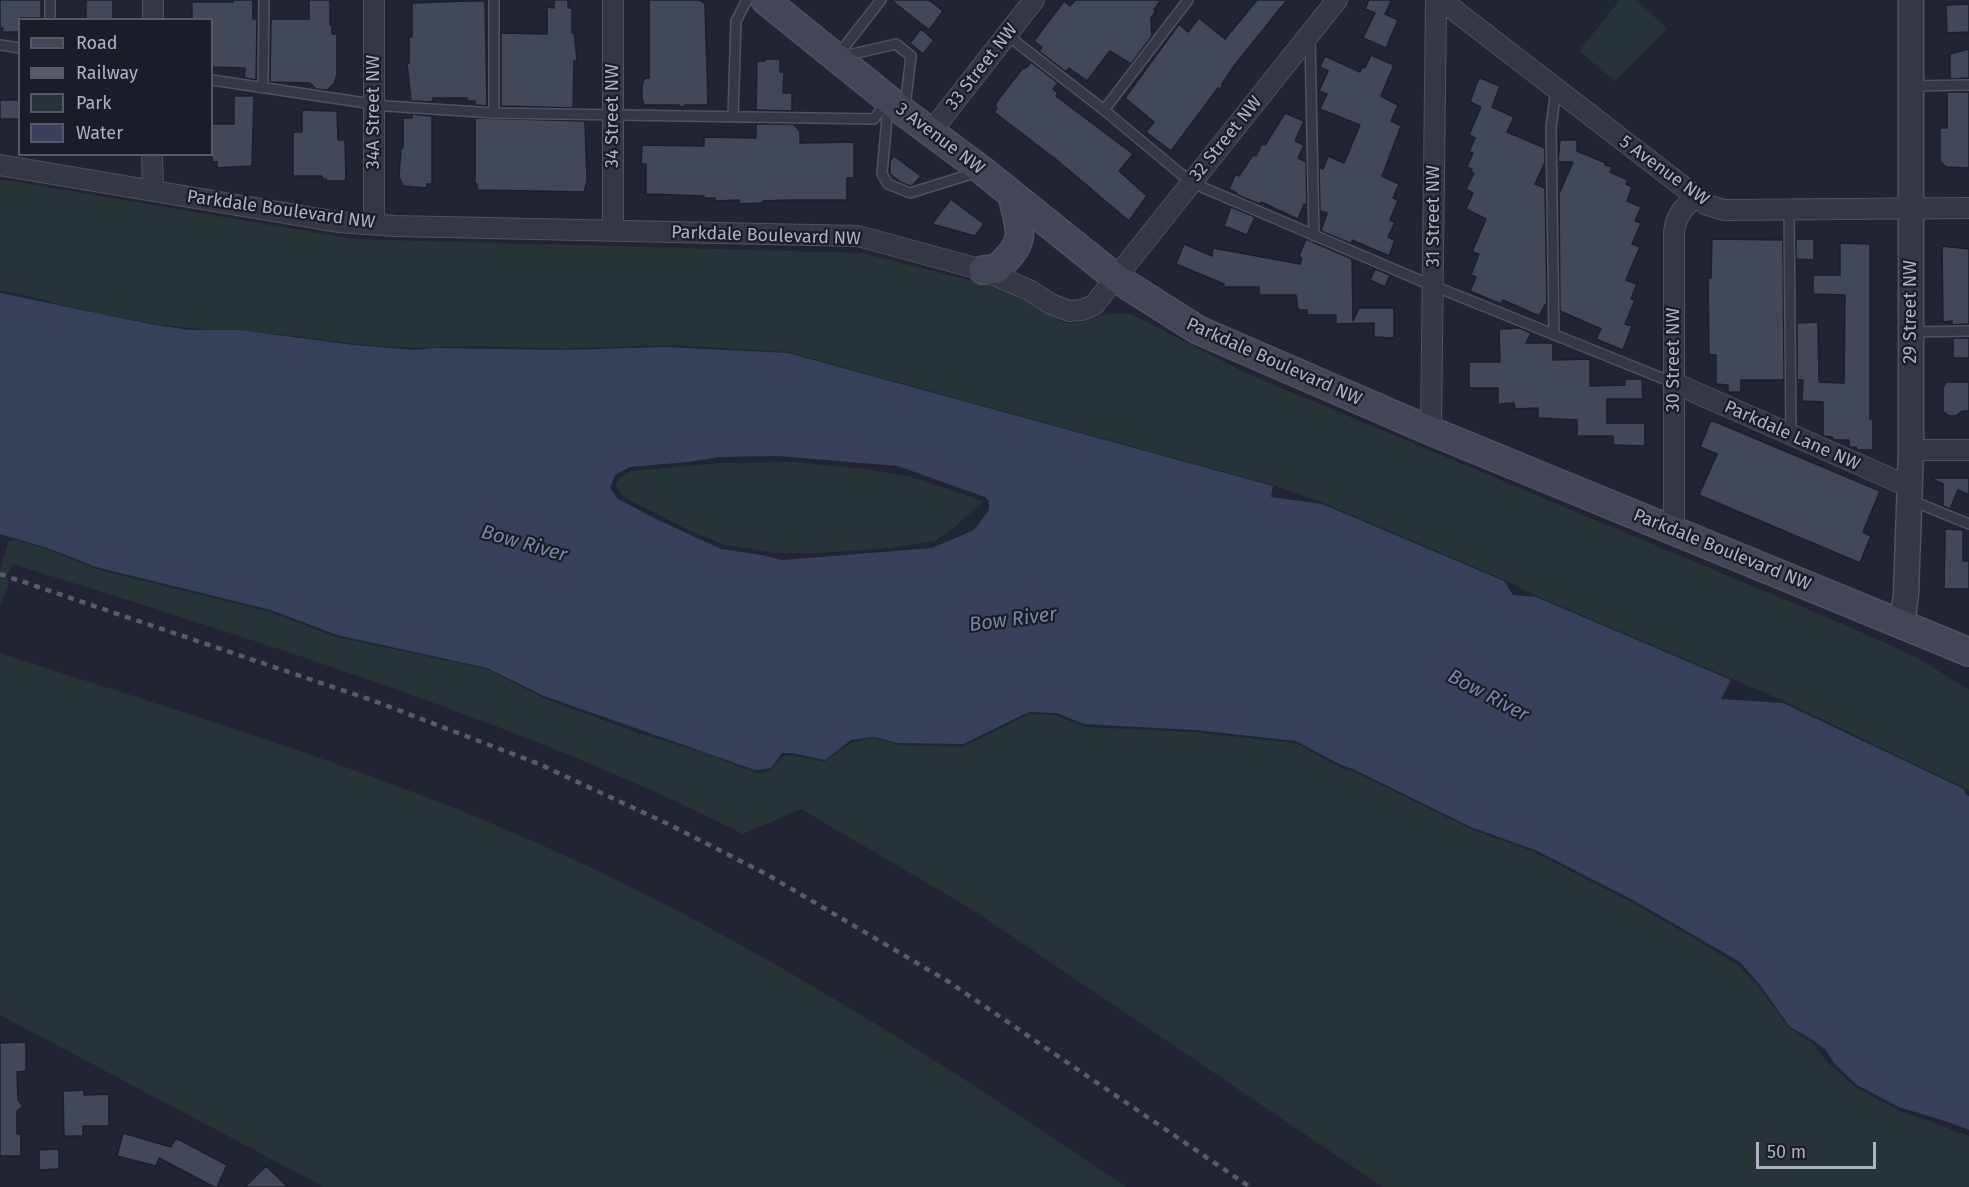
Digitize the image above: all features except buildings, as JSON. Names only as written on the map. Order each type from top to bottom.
[{"type":"main road","name":"3 Avenue NW","points":[[765,0],[897,107],[983,171],[1116,278]]},
{"type":"main road","points":[[983,270],[996,269],[1017,247],[1020,235],[1012,194]]},
{"type":"main road","name":"Parkdale Boulevard NW","points":[[1116,278],[1198,330],[1431,431],[1969,652]]},
{"type":"street","points":[[153,0],[153,18]]},
{"type":"street","name":"34A Street NW","points":[[374,0],[374,224]]},
{"type":"street","name":"34 Street NW","points":[[613,0],[613,231]]},
{"type":"street","name":"33 Street NW","points":[[930,133],[1034,0]]},
{"type":"street","name":"32 Street NW","points":[[1116,278],[1337,0]]},
{"type":"street","name":"31 Street NW","points":[[1431,431],[1436,0]]},
{"type":"street","name":"5 Avenue NW","points":[[1441,0],[1707,205],[1724,210],[1969,208]]},
{"type":"street","name":"29 Street NW","points":[[1902,624],[1911,450],[1911,0]]},
{"type":"street","points":[[152,156],[153,191]]},
{"type":"street","name":"Parkdale Boulevard NW","points":[[0,165],[338,222],[396,226],[858,236],[983,270],[1070,311],[1082,310],[1094,305],[1116,278]]},
{"type":"street","name":"30 Street NW","points":[[1674,530],[1674,232],[1675,222],[1683,208],[1695,197]]},
{"type":"street","name":"Parkdale Lane NW","points":[[1674,383],[1791,435],[1910,494]]},
{"type":"street","points":[[1911,450],[1969,450]]},
{"type":"lane","points":[[50,0],[50,18]]},
{"type":"lane","points":[[263,88],[264,0]]},
{"type":"lane","points":[[494,0],[494,113]]},
{"type":"lane","points":[[733,116],[736,21],[747,0]]},
{"type":"lane","points":[[836,58],[881,0]]},
{"type":"lane","points":[[1104,110],[1188,0]]},
{"type":"lane","points":[[1007,35],[1192,182],[1314,236],[1674,383]]},
{"type":"lane","points":[[1310,35],[1314,236]]},
{"type":"lane","points":[[836,58],[896,44],[911,56],[882,174],[888,183],[910,193],[983,171]]},
{"type":"lane","points":[[0,45],[18,48]]},
{"type":"lane","points":[[213,80],[374,105],[494,113],[874,119],[897,107]]},
{"type":"lane","points":[[1911,86],[1969,85]]},
{"type":"lane","points":[[1554,334],[1551,129],[1556,89]]},
{"type":"lane","points":[[1789,209],[1791,435]]},
{"type":"lane","points":[[1911,332],[1969,331]]},
{"type":"lane","points":[[1910,494],[1969,524]]},
{"type":"green space","points":[[1620,0],[1637,0],[1667,29],[1615,81],[1579,51]]},
{"type":"green space","points":[[0,179],[353,239],[862,253],[1001,288],[1023,298],[1063,323],[1082,322],[1108,314],[1131,314],[1246,373],[1916,657],[1969,690],[1969,790],[1784,701],[1321,502],[1273,485],[788,352],[667,345],[562,349],[479,346],[415,348],[354,344],[240,329],[197,329],[153,324],[0,291]]},
{"type":"green space","points":[[793,462],[866,469],[911,477],[983,501],[956,526],[935,541],[890,548],[819,553],[776,553],[725,545],[686,529],[624,497],[615,485],[620,478],[631,471],[718,463]]},
{"type":"green space","points":[[15,540],[47,549],[96,569],[270,612],[336,637],[487,669],[544,698],[757,773],[772,769],[783,756],[792,755],[824,762],[852,742],[875,738],[897,745],[963,747],[1029,714],[1056,715],[1084,727],[1194,732],[1296,743],[1339,767],[1352,771],[1471,829],[1534,852],[1631,902],[1738,965],[1757,985],[1789,1028],[1812,1043],[1826,1061],[1855,1087],[1898,1110],[1969,1136],[1969,1187],[1383,1187],[973,910],[801,809],[743,834],[665,796],[575,758],[496,726],[336,668],[13,564],[8,574],[0,572],[8,542]]},
{"type":"green space","points":[[0,575],[8,578],[8,587],[0,607]]},
{"type":"green space","points":[[0,653],[332,762],[398,786],[528,839],[607,875],[684,914],[835,999],[982,1091],[1126,1187],[324,1187],[0,1015]]},
{"type":"water","name":"Bow River","points":[[0,293],[189,330],[240,330],[354,345],[415,350],[666,347],[788,353],[1273,486],[1271,497],[1322,504],[1504,581],[1513,595],[1536,597],[1731,680],[1721,699],[1783,703],[1964,789],[1966,795],[1969,796],[1969,1130],[1899,1107],[1857,1085],[1834,1063],[1826,1050],[1790,1027],[1760,985],[1740,962],[1633,900],[1535,850],[1471,827],[1296,741],[1195,730],[1084,724],[1057,713],[1029,712],[963,744],[897,743],[875,737],[851,740],[825,760],[782,753],[771,768],[755,770],[544,696],[487,668],[337,635],[271,610],[96,567],[48,548],[0,534]],"holes":[[[778,456],[898,466],[985,497],[989,501],[989,510],[974,530],[932,548],[783,560],[721,549],[618,499],[610,488],[615,475],[630,467],[720,457]]]},
{"type":"railway","points":[[0,574],[377,702],[539,764],[668,824],[768,875],[949,982],[1250,1187]]}]
